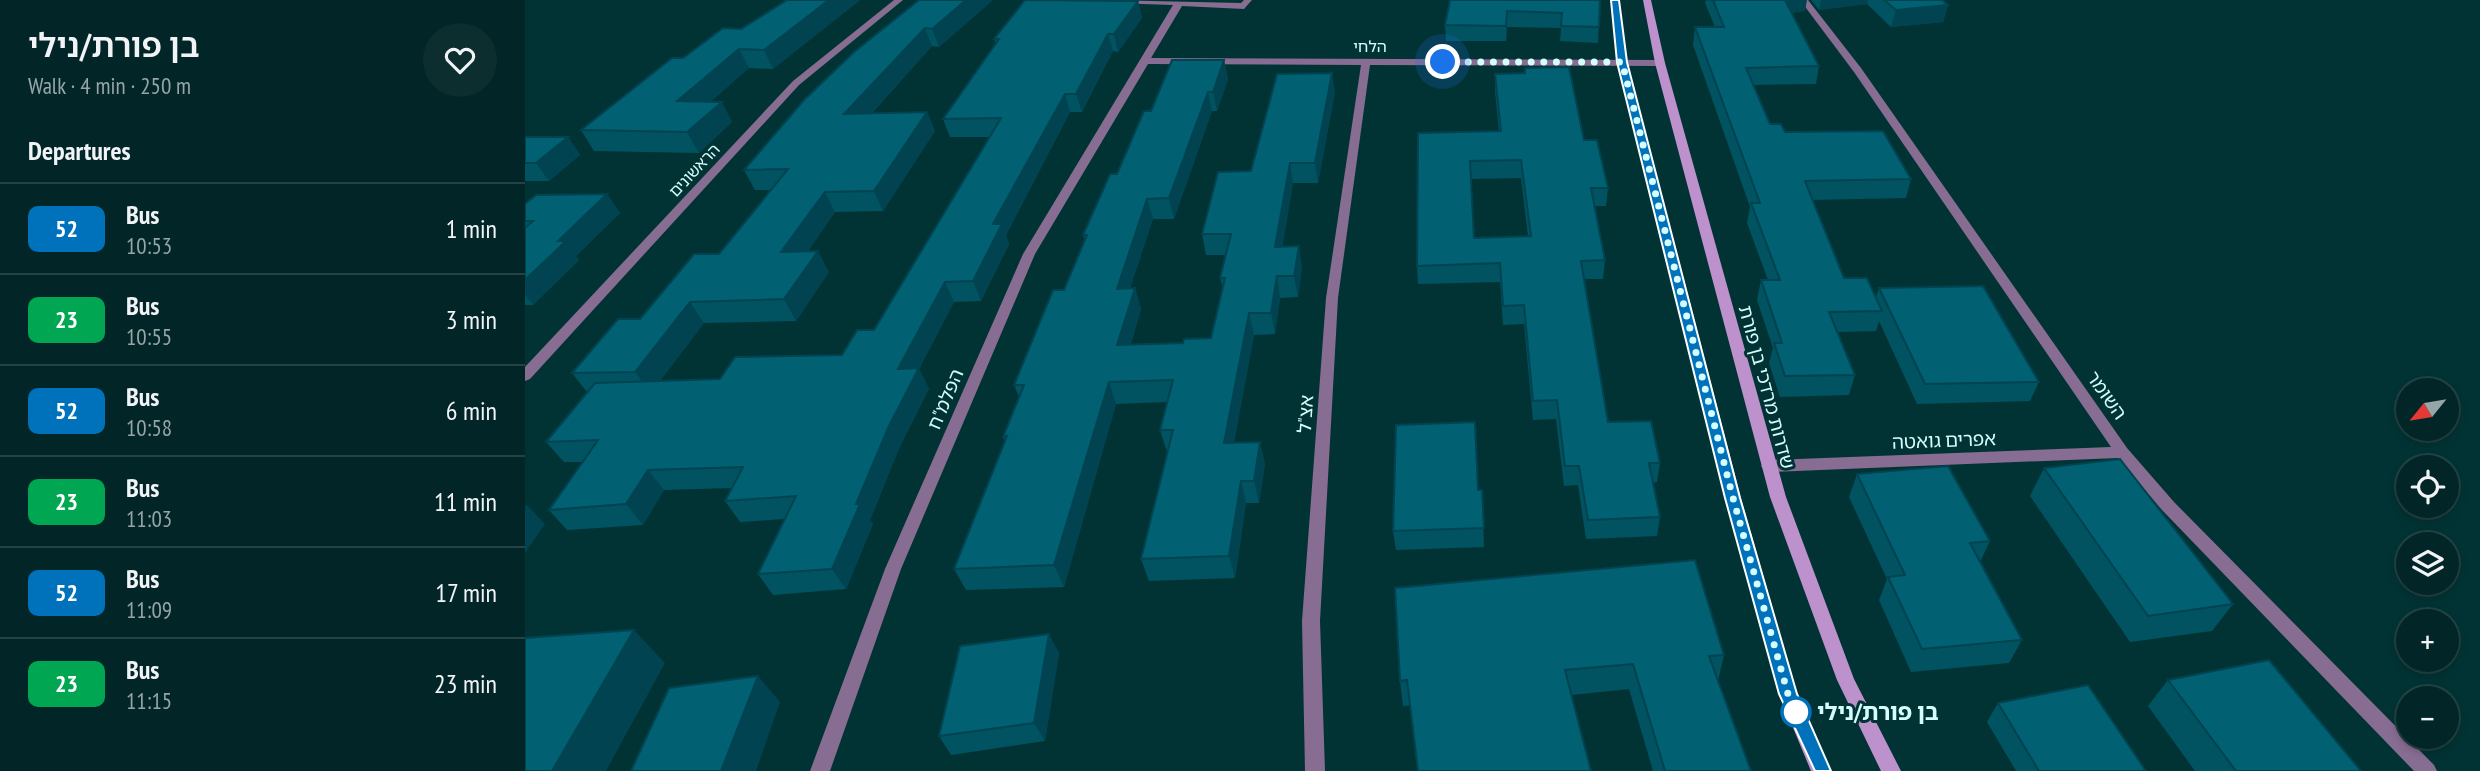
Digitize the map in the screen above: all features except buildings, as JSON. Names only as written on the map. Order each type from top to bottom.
[{"type":"street","name":"הראשונים","points":[[525,376],[796,83],[899,0]]},
{"type":"street","points":[[1110,0],[1244,6],[1248,0]]},
{"type":"street","points":[[1615,0],[1622,62],[1737,512],[1788,694],[1821,771]]},
{"type":"street","name":"שדרות מרדכי בן פורת","points":[[1647,0],[1660,63],[1769,466],[1846,680],[1891,771]]},
{"type":"street","name":"השומר","points":[[1804,0],[1858,70],[2122,452],[2168,506],[2427,771]]},
{"type":"street","points":[[1145,61],[1178,5]]},
{"type":"street","name":"הלחי","points":[[1145,61],[1660,63]]},
{"type":"street","name":"הפלמ\"ח","points":[[820,771],[893,569],[1029,254],[1145,61]]},
{"type":"street","name":"אצ\"ל","points":[[1315,771],[1311,621],[1332,298],[1366,62]]},
{"type":"street","name":"אפרים גואטה","points":[[1769,466],[2122,452]]},
{"type":"bus line","name":"52","points":[[1615,0],[1622,62],[1733,498],[1788,694],[1821,771]]},
{"type":"place","name":"בן פורת/נילי","points":[[1796,712]]},
{"type":"route","points":[[1443,62],[1622,62],[1733,498],[1788,694],[1796,712]]}]
